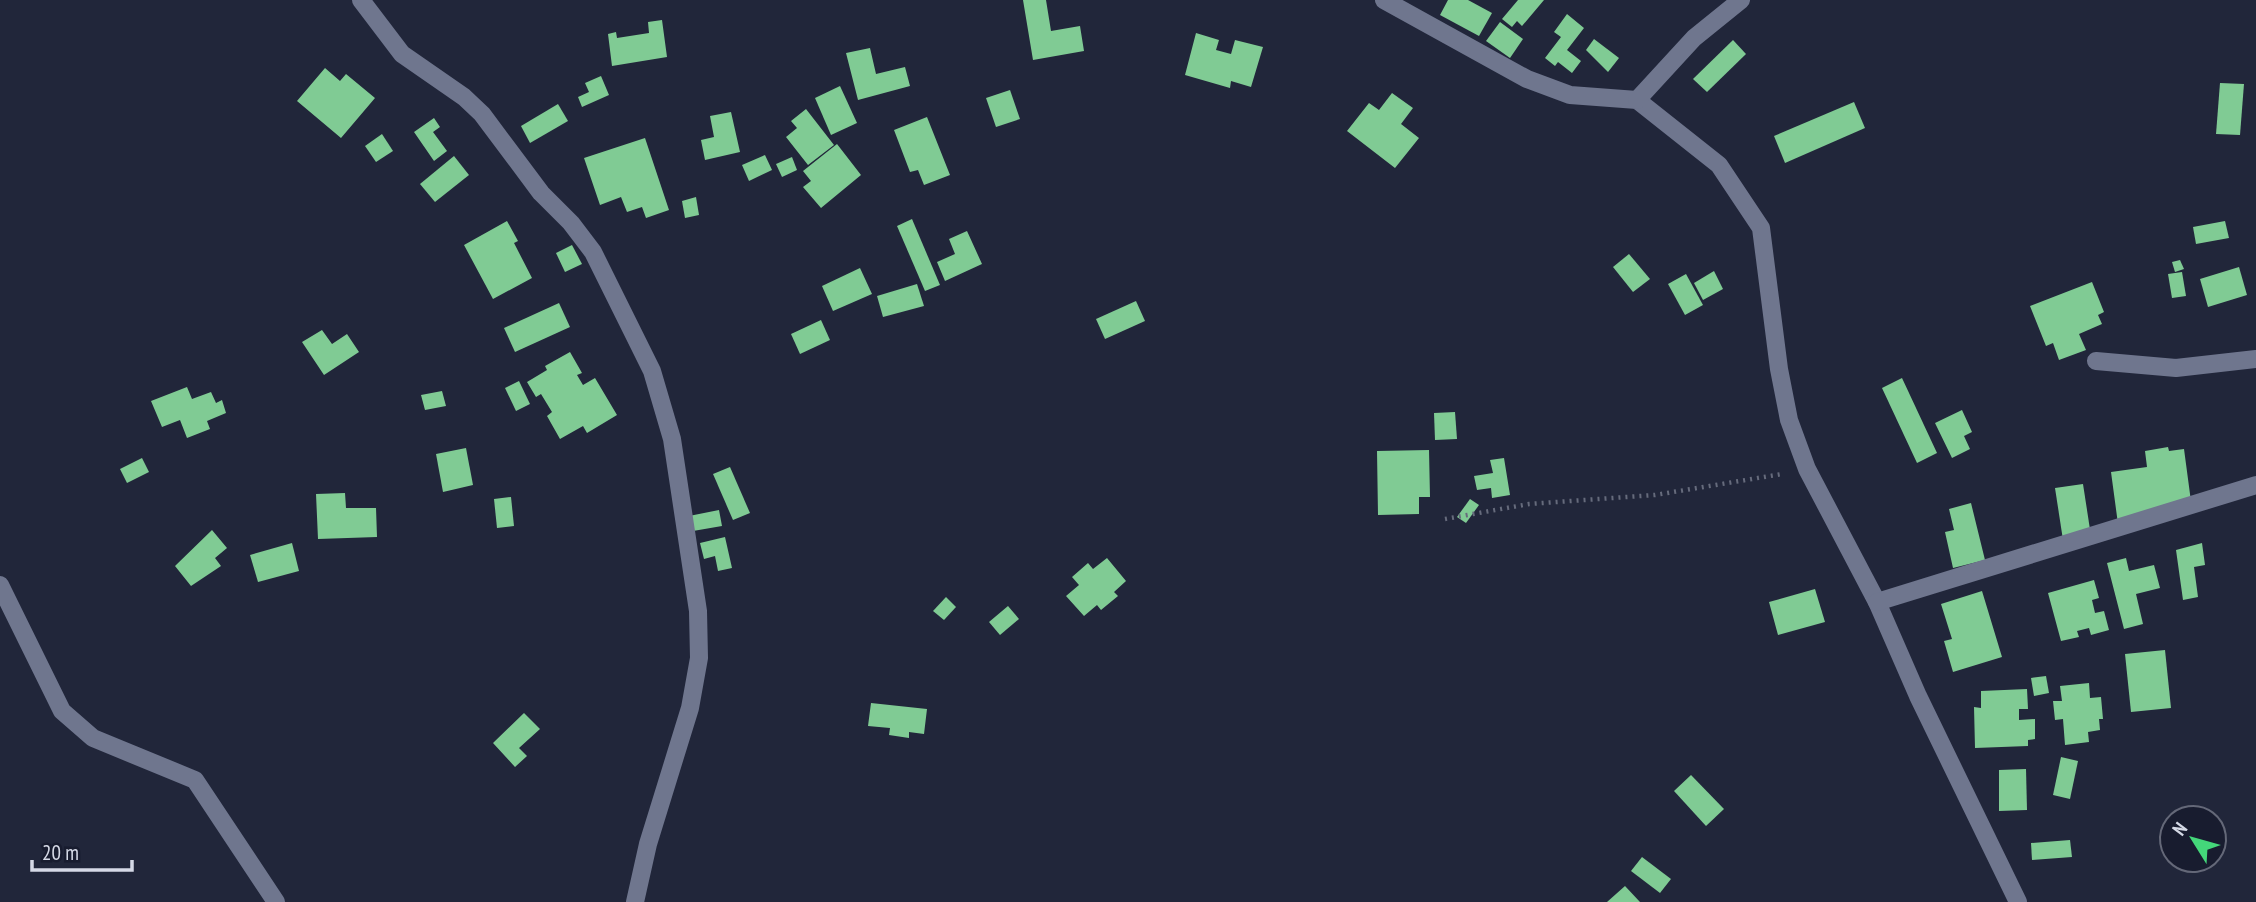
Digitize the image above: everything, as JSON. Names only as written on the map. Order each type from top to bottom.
[{"type":"street","points":[[361,0],[402,54],[464,97],[482,114],[541,193],[571,223],[593,252],[652,372],[672,439],[698,611],[699,658],[690,708],[648,844],[635,902]]},
{"type":"street","points":[[1384,0],[1527,79],[1570,95],[1637,100],[1719,165],[1761,228],[1779,369],[1789,420],[1807,469],[1877,602],[1918,696],[2018,902]]},
{"type":"street","points":[[1637,100],[1695,38],[1741,0]]},
{"type":"street","points":[[2096,361],[2176,368],[2256,359]]},
{"type":"street","points":[[1877,602],[2256,485]]},
{"type":"street","points":[[0,585],[62,711],[93,738],[195,780],[276,902]]},
{"type":"path","points":[[1445,519],[1529,504],[1655,495],[1807,469]]},
{"type":"building","points":[[1023,0],[1046,0],[1051,31],[1080,26],[1084,51],[1033,60]]},
{"type":"building","points":[[1448,0],[1468,0],[1492,13],[1479,36],[1440,15]]},
{"type":"building","points":[[1518,0],[1544,0],[1522,26],[1517,21],[1512,27],[1502,19]]},
{"type":"building","points":[[1567,14],[1584,28],[1567,50],[1581,61],[1572,73],[1558,62],[1555,66],[1545,58],[1561,37],[1554,32]]},
{"type":"building","points":[[662,20],[667,57],[612,66],[608,34],[616,32],[617,38],[649,33],[648,22]]},
{"type":"building","points":[[1500,22],[1523,39],[1510,58],[1486,41]]},
{"type":"building","points":[[1196,33],[1219,40],[1216,50],[1231,54],[1235,40],[1263,47],[1251,87],[1231,81],[1230,88],[1185,75]]},
{"type":"building","points":[[1594,39],[1619,58],[1608,72],[1586,50]]},
{"type":"building","points":[[1733,40],[1746,54],[1707,92],[1693,79]]},
{"type":"building","points":[[870,48],[876,74],[905,67],[910,86],[858,100],[846,53]]},
{"type":"building","points":[[325,68],[340,81],[346,74],[375,98],[341,138],[297,101]]},
{"type":"building","points":[[601,76],[609,95],[582,107],[578,97],[589,92],[585,83]]},
{"type":"building","points":[[2220,83],[2244,84],[2240,135],[2216,134]]},
{"type":"building","points":[[840,86],[857,123],[831,135],[815,98]]},
{"type":"building","points":[[1010,90],[1020,119],[996,127],[986,98]]},
{"type":"building","points":[[1392,93],[1413,108],[1401,124],[1419,138],[1395,168],[1347,131],[1369,103],[1379,110]]},
{"type":"building","points":[[1854,102],[1865,128],[1785,163],[1774,136]]},
{"type":"building","points":[[558,104],[568,121],[530,143],[521,126]]},
{"type":"building","points":[[806,109],[834,145],[808,165],[786,137],[797,128],[791,121]]},
{"type":"building","points":[[731,112],[740,152],[705,160],[701,140],[714,137],[710,116]]},
{"type":"building","points":[[927,117],[950,175],[924,185],[918,170],[910,172],[894,130]]},
{"type":"building","points":[[434,118],[440,127],[433,132],[447,151],[434,161],[414,132]]},
{"type":"building","points":[[382,134],[393,151],[376,162],[365,146]]},
{"type":"building","points":[[645,138],[669,210],[646,218],[642,207],[627,212],[621,197],[600,205],[584,158]]},
{"type":"building","points":[[837,144],[861,175],[821,208],[803,187],[811,181],[803,171]]},
{"type":"building","points":[[765,155],[772,170],[749,181],[742,165]]},
{"type":"building","points":[[454,156],[469,175],[435,202],[420,184]]},
{"type":"building","points":[[792,157],[797,170],[782,177],[776,164]]},
{"type":"building","points":[[696,197],[699,215],[685,218],[682,201]]},
{"type":"building","points":[[912,219],[940,285],[925,291],[897,226]]},
{"type":"building","points":[[507,221],[518,241],[514,243],[532,278],[493,299],[464,245]]},
{"type":"building","points":[[2225,221],[2229,238],[2196,244],[2193,227]]},
{"type":"building","points":[[967,231],[982,264],[945,281],[937,262],[955,254],[949,239]]},
{"type":"building","points":[[572,245],[582,264],[565,272],[556,253]]},
{"type":"building","points":[[1629,254],[1650,279],[1633,292],[1613,267]]},
{"type":"building","points":[[2180,260],[2184,269],[2175,272],[2172,262]]},
{"type":"building","points":[[2239,267],[2247,295],[2208,307],[2200,279]]},
{"type":"building","points":[[860,268],[872,294],[833,311],[822,286]]},
{"type":"building","points":[[1714,271],[1723,289],[1703,300],[1694,283]]},
{"type":"building","points":[[2182,272],[2186,296],[2172,298],[2168,274]]},
{"type":"building","points":[[1686,274],[1703,305],[1685,315],[1668,284]]},
{"type":"building","points":[[2092,282],[2104,312],[2098,315],[2102,324],[2079,334],[2086,350],[2059,360],[2053,343],[2046,346],[2030,306]]},
{"type":"building","points":[[917,284],[924,306],[883,317],[877,296]]},
{"type":"building","points":[[1136,301],[1145,321],[1105,339],[1096,319]]},
{"type":"building","points":[[559,303],[570,327],[515,352],[504,328]]},
{"type":"building","points":[[821,320],[830,340],[800,354],[791,334]]},
{"type":"building","points":[[322,330],[332,344],[347,334],[359,352],[324,375],[302,342]]},
{"type":"building","points":[[570,352],[582,373],[577,375],[583,385],[595,378],[617,415],[587,433],[583,426],[560,439],[547,416],[552,412],[541,394],[536,397],[527,382],[547,370],[545,366]]},
{"type":"building","points":[[1902,378],[1937,453],[1917,463],[1882,388]]},
{"type":"building","points":[[519,381],[530,404],[516,411],[505,388]]},
{"type":"building","points":[[187,387],[192,399],[211,392],[216,403],[222,400],[226,413],[207,421],[210,429],[187,438],[180,420],[162,427],[151,401]]},
{"type":"building","points":[[442,391],[446,406],[425,410],[421,395]]},
{"type":"building","points":[[1962,410],[1972,432],[1964,436],[1970,449],[1952,458],[1935,423]]},
{"type":"building","points":[[1455,412],[1457,439],[1435,440],[1434,413]]},
{"type":"building","points":[[2168,447],[2169,451],[2184,449],[2192,509],[2118,524],[2111,472],[2147,467],[2145,451]]},
{"type":"building","points":[[466,448],[473,485],[443,492],[436,454]]},
{"type":"building","points":[[1429,450],[1430,497],[1419,497],[1419,514],[1378,515],[1377,451]]},
{"type":"building","points":[[142,458],[149,472],[127,483],[120,469]]},
{"type":"building","points":[[1504,458],[1510,495],[1492,498],[1491,488],[1477,490],[1474,476],[1493,473],[1490,460]]},
{"type":"building","points":[[730,467],[750,513],[733,520],[713,474]]},
{"type":"building","points":[[2083,484],[2091,536],[2063,540],[2055,488]]},
{"type":"building","points":[[345,493],[346,508],[376,508],[377,537],[318,539],[316,494]]},
{"type":"building","points":[[511,497],[514,526],[497,528],[494,499]]},
{"type":"building","points":[[1470,499],[1479,505],[1466,523],[1457,517]]},
{"type":"building","points":[[1971,503],[1985,560],[1953,568],[1945,532],[1954,530],[1949,509]]},
{"type":"building","points":[[719,510],[722,526],[693,531],[689,516]]},
{"type":"building","points":[[212,530],[227,548],[215,558],[221,566],[191,586],[175,566]]},
{"type":"building","points":[[725,537],[732,568],[718,571],[715,556],[704,559],[700,543]]},
{"type":"building","points":[[292,543],[299,571],[258,582],[250,555]]},
{"type":"building","points":[[2202,543],[2205,565],[2194,567],[2198,597],[2183,600],[2176,550]]},
{"type":"building","points":[[1107,558],[1126,581],[1114,592],[1118,596],[1101,610],[1097,605],[1084,616],[1066,596],[1079,585],[1072,577],[1088,563],[1093,569]]},
{"type":"building","points":[[2126,558],[2129,571],[2154,565],[2160,588],[2136,594],[2143,624],[2124,629],[2107,563]]},
{"type":"building","points":[[2094,580],[2099,598],[2092,600],[2095,613],[2104,611],[2109,630],[2091,635],[2089,628],[2077,631],[2079,637],[2061,641],[2048,593]]},
{"type":"building","points":[[1815,589],[1825,622],[1778,635],[1769,602]]},
{"type":"building","points":[[1982,591],[2002,657],[1953,672],[1944,641],[1952,639],[1941,604]]},
{"type":"building","points":[[946,597],[956,607],[944,620],[933,611]]},
{"type":"building","points":[[1008,606],[1019,619],[1000,635],[989,622]]},
{"type":"building","points":[[2165,650],[2171,708],[2131,712],[2125,654]]},
{"type":"building","points":[[2046,676],[2049,693],[2034,696],[2031,678]]},
{"type":"building","points":[[2089,683],[2090,698],[2101,697],[2103,719],[2099,719],[2100,730],[2088,732],[2089,742],[2065,745],[2063,719],[2055,720],[2053,701],[2062,701],[2060,686]]},
{"type":"building","points":[[2027,689],[2028,709],[2019,709],[2019,720],[2035,719],[2035,739],[2028,740],[2028,746],[1975,748],[1974,707],[1981,708],[1981,691]]},
{"type":"building","points":[[871,703],[927,709],[924,734],[909,732],[909,738],[889,735],[890,728],[868,726]]},
{"type":"building","points":[[524,713],[540,729],[519,748],[527,756],[515,767],[493,743]]},
{"type":"building","points":[[2061,757],[2078,761],[2070,799],[2053,795]]},
{"type":"building","points":[[2026,769],[2027,810],[1999,811],[1999,770]]},
{"type":"building","points":[[1691,775],[1724,809],[1706,826],[1674,791]]},
{"type":"building","points":[[2070,840],[2072,857],[2032,860],[2031,843]]},
{"type":"building","points":[[1642,857],[1671,879],[1660,893],[1631,871]]},
{"type":"building","points":[[1625,886],[1640,902],[1607,902]]}]
